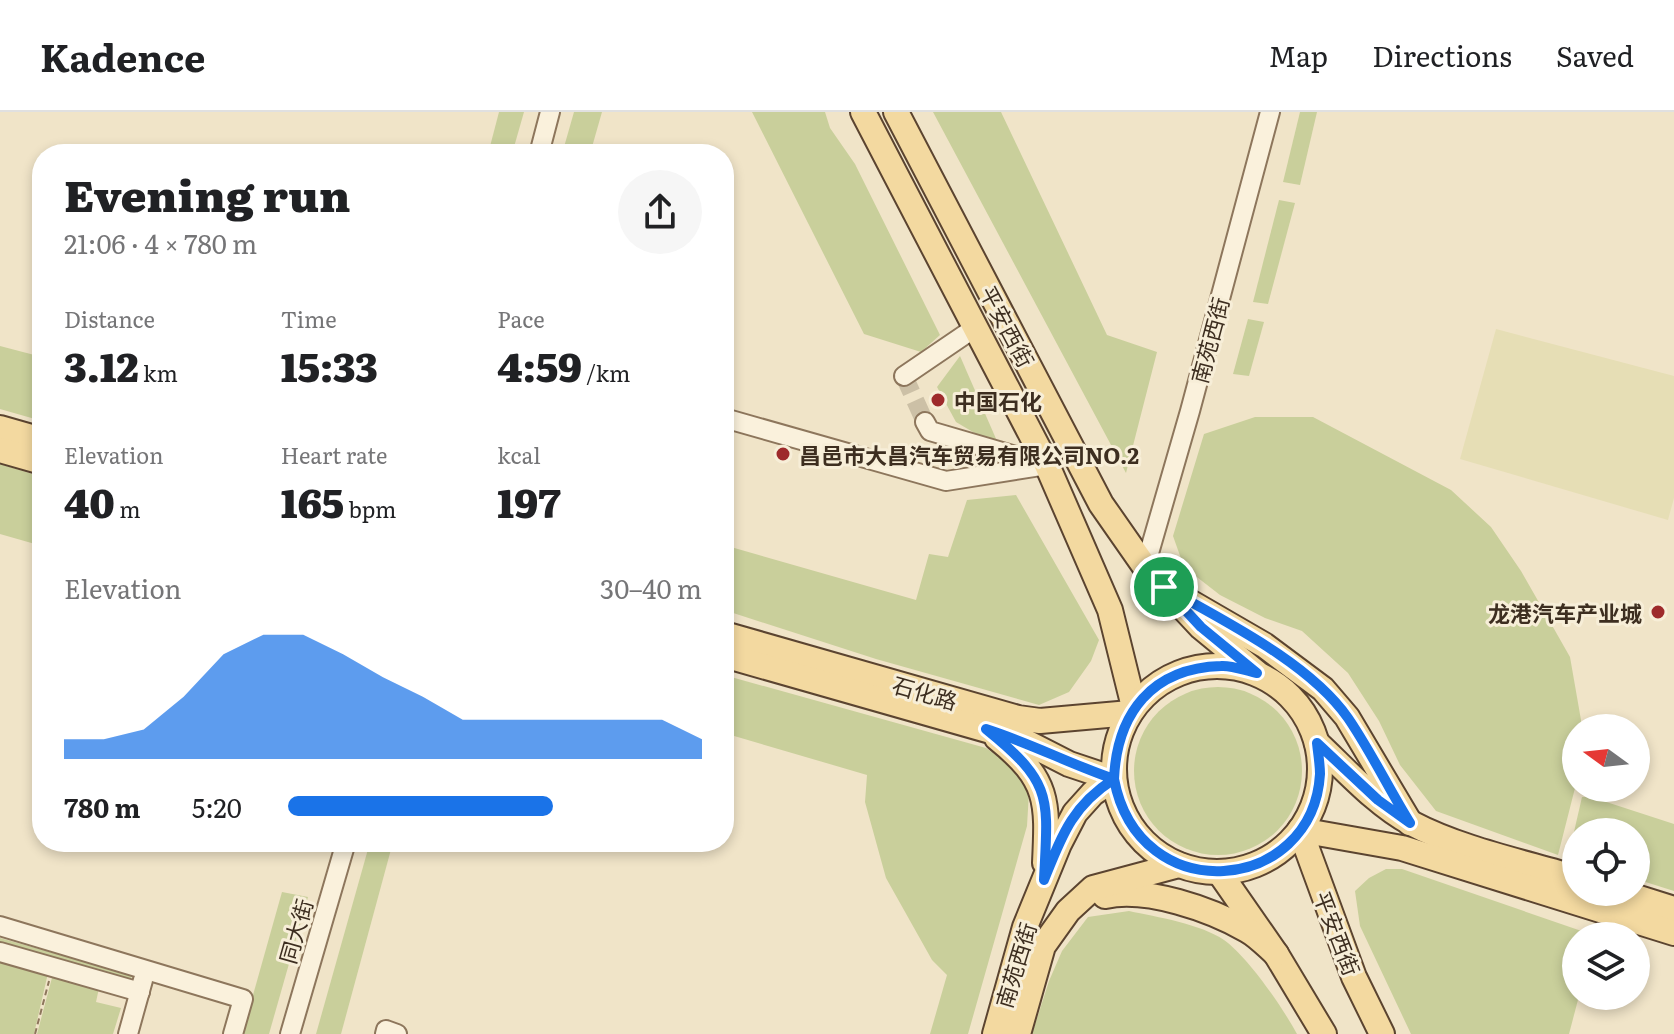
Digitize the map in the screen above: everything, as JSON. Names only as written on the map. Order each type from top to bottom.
[{"type":"main road","name":"平安西街","points":[[863,112],[1047,465],[1110,610],[1132,710]]},
{"type":"main road","name":"平安西街","points":[[896,112],[1101,504],[1145,567],[1201,627],[1257,673]]},
{"type":"main road","points":[[0,428],[32,437]]},
{"type":"main road","points":[[0,450],[32,459]]},
{"type":"main road","points":[[1164,587],[1264,645],[1323,689],[1347,717],[1410,823]]},
{"type":"main road","name":"石化路","points":[[734,637],[1018,718],[1040,721],[1132,710]]},
{"type":"main road","name":"石化路","points":[[734,658],[1022,740],[1069,764],[1114,779]]},
{"type":"main road","points":[[1224,665],[1257,673],[1284,690],[1305,714],[1317,743],[1320,773],[1314,803],[1300,830],[1278,852],[1250,867],[1219,872],[1199,871],[1179,865],[1156,852],[1137,834],[1123,812],[1114,779],[1115,752],[1132,710],[1159,683],[1190,669],[1224,665]]},
{"type":"main road","points":[[986,729],[1018,755],[1035,776],[1044,794],[1047,822],[1044,880]]},
{"type":"main road","points":[[1317,743],[1378,800],[1410,823],[1454,841],[1562,874]]},
{"type":"main road","name":"南苑西街","points":[[995,1034],[1025,927],[1059,844],[1075,813],[1093,793],[1114,779]]},
{"type":"main road","name":"平安西街","points":[[1300,830],[1354,977],[1382,1034]]},
{"type":"main road","points":[[1300,830],[1402,848],[1674,933]]},
{"type":"main road","name":"南苑西街","points":[[1018,1034],[1043,946],[1068,911],[1093,888],[1179,865]]},
{"type":"main road","points":[[1219,872],[1276,954],[1324,1034]]},
{"type":"main road","points":[[1079,901],[1126,892],[1162,898],[1248,931],[1276,954]]},
{"type":"main road","points":[[1650,901],[1674,909]]},
{"type":"street","points":[[542,144],[550,112]]},
{"type":"street","name":"南苑西街","points":[[1145,567],[1270,112]]},
{"type":"street","points":[[904,376],[976,327]]},
{"type":"street","points":[[734,421],[946,481],[1047,465]]},
{"type":"street","points":[[925,422],[930,431],[1047,465]]},
{"type":"street","name":"同大街","points":[[290,1034],[343,852]]},
{"type":"street","points":[[0,926],[243,999],[233,1034]]},
{"type":"street","points":[[0,952],[140,992]]},
{"type":"street","points":[[128,1034],[146,970]]},
{"type":"street","points":[[385,1034],[386,1030],[397,1034]]},
{"type":"path","points":[[35,1034],[53,967]]},
{"type":"shaded area","points":[[1496,329],[1674,376],[1674,498],[1668,520],[1460,459]]},
{"type":"green space","points":[[499,112],[524,112],[515,144],[491,144]]},
{"type":"green space","points":[[574,112],[602,112],[593,144],[565,144]]},
{"type":"green space","points":[[752,112],[825,112],[830,128],[855,164],[940,335],[921,352],[864,334]]},
{"type":"green space","points":[[933,112],[1001,112],[1107,335],[1157,352],[1126,473]]},
{"type":"green space","points":[[1300,112],[1317,112],[1300,185],[1283,182]]},
{"type":"green space","points":[[1279,200],[1295,203],[1268,304],[1253,302]]},
{"type":"green space","points":[[1248,319],[1264,322],[1249,376],[1233,374]]},
{"type":"green space","points":[[0,346],[32,354],[32,418],[0,409]]},
{"type":"green space","points":[[960,356],[1000,448],[956,422],[937,387]]},
{"type":"green space","points":[[1255,417],[1313,417],[1451,490],[1491,527],[1521,571],[1570,657],[1580,714],[1562,714],[1562,802],[1571,802],[1567,818],[1562,818],[1558,855],[1436,811],[1400,765],[1379,721],[1348,673],[1302,631],[1265,618],[1220,595],[1184,567],[1173,536],[1204,434]]},
{"type":"green space","points":[[0,464],[32,474],[32,543],[0,534]]},
{"type":"green space","points":[[1016,495],[1099,640],[1091,661],[1069,692],[1039,705],[876,659],[734,613],[734,548],[916,600],[929,554],[948,557],[967,500]]},
{"type":"green space","points":[[734,678],[986,748],[1015,769],[1029,792],[1027,826],[968,1034],[930,1034],[947,975],[932,960],[886,878],[865,802],[867,775],[734,736]]},
{"type":"green space","points":[[1218,687],[1250,693],[1278,711],[1296,739],[1302,771],[1296,803],[1278,831],[1250,849],[1218,855],[1186,849],[1158,831],[1140,803],[1134,771],[1140,739],[1158,711],[1186,693]]},
{"type":"green space","points":[[1581,802],[1606,802],[1674,824],[1674,891],[1650,883],[1650,818],[1577,818]]},
{"type":"green space","points":[[367,852],[390,852],[341,1034],[316,1034]]},
{"type":"green space","points":[[1386,869],[1402,869],[1562,924],[1562,1010],[1575,1010],[1569,1034],[1411,1034],[1360,926],[1355,891],[1369,878]]},
{"type":"green space","points":[[282,892],[308,897],[269,1034],[242,1034]]},
{"type":"green space","points":[[1129,911],[1191,925],[1224,940],[1254,970],[1297,1034],[1032,1034],[1062,951],[1088,917]]},
{"type":"green space","points":[[0,938],[132,975],[130,983],[0,946]]},
{"type":"green space","points":[[0,958],[48,973],[34,1034],[0,1034]]},
{"type":"green space","points":[[53,974],[99,988],[96,1002],[121,1008],[113,1034],[37,1034]]},
{"type":"tunnel","points":[[904,376],[925,422]]},
{"type":"place","name":"中国石化","points":[[938,400]]},
{"type":"place","name":"昌邑市大昌汽车贸易有限公司NO.2","points":[[783,454]]},
{"type":"place","name":"龙港汽车产业城","points":[[1658,612]]},
{"type":"route","points":[[1164,587],[1201,627],[1257,673],[1224,665],[1190,669],[1159,683],[1130,713],[1115,752],[1114,779],[1069,764],[1022,740],[986,729],[1018,755],[1035,776],[1044,794],[1047,822],[1044,880],[1075,813],[1093,793],[1114,779],[1123,812],[1137,834],[1156,852],[1179,865],[1199,871],[1219,872],[1250,867],[1278,852],[1300,830],[1314,803],[1320,773],[1317,743],[1378,800],[1410,823],[1347,717],[1323,689],[1264,645],[1164,587]]}]
